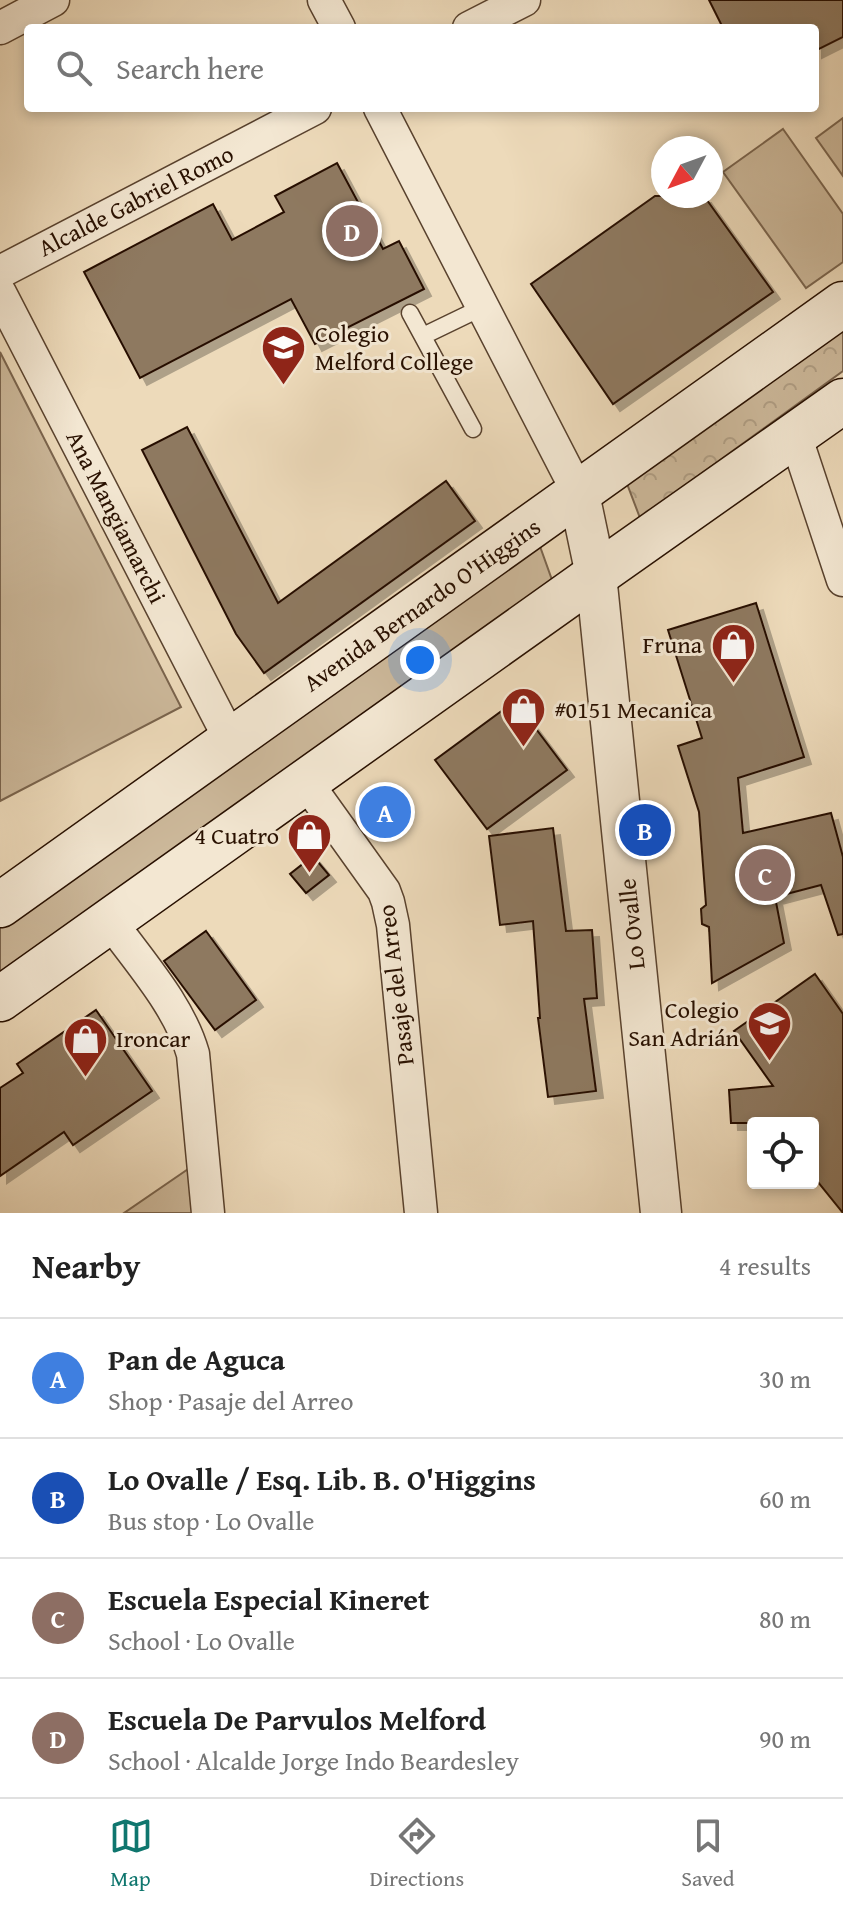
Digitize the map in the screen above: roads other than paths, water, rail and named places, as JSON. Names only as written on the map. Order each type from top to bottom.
[{"type":"main road","name":"Avenida Bernardo O'Higgins","points":[[0,905],[843,304]]},
{"type":"main road","points":[[0,999],[843,401]]},
{"type":"street","points":[[0,28],[53,0]]},
{"type":"street","points":[[324,0],[337,24]]},
{"type":"street","points":[[477,24],[524,0]]},
{"type":"street","name":"Alcalde Gabriel Romo","points":[[0,272],[307,112]]},
{"type":"street","points":[[382,112],[579,494]]},
{"type":"street","name":"Ana Mangiamarchi","points":[[0,293],[231,741]]},
{"type":"street","points":[[795,435],[843,580]]},
{"type":"street","name":"Lo Ovalle","points":[[579,494],[596,575],[661,1213]]},
{"type":"street","name":"Pasaje del Arreo","points":[[306,782],[378,881],[388,902],[421,1213]]},
{"type":"street","points":[[110,921],[174,1009],[189,1038],[208,1213]]},
{"type":"lane","points":[[423,336],[483,307]]},
{"type":"lane","points":[[410,313],[473,429]]},
{"type":"place","name":"Escuela De Parvulos Melford","points":[[352,231]]},
{"type":"place","name":"Colegio Melford College","points":[[284,387]]},
{"type":"place","name":"Fruna","points":[[733,684]]},
{"type":"place","name":"#0151 Mecanica","points":[[523,749]]},
{"type":"place","name":"Pan de Aguca","points":[[385,812]]},
{"type":"place","name":"Lo Ovalle / Esq. Lib. B. O'Higgins","points":[[645,830]]},
{"type":"place","name":"4 Cuatro","points":[[310,875]]},
{"type":"place","name":"Escuela Especial Kineret","points":[[765,875]]},
{"type":"place","name":"Colegio San Adrián","points":[[770,1063]]},
{"type":"place","name":"Ironcar","points":[[85,1078]]}]
